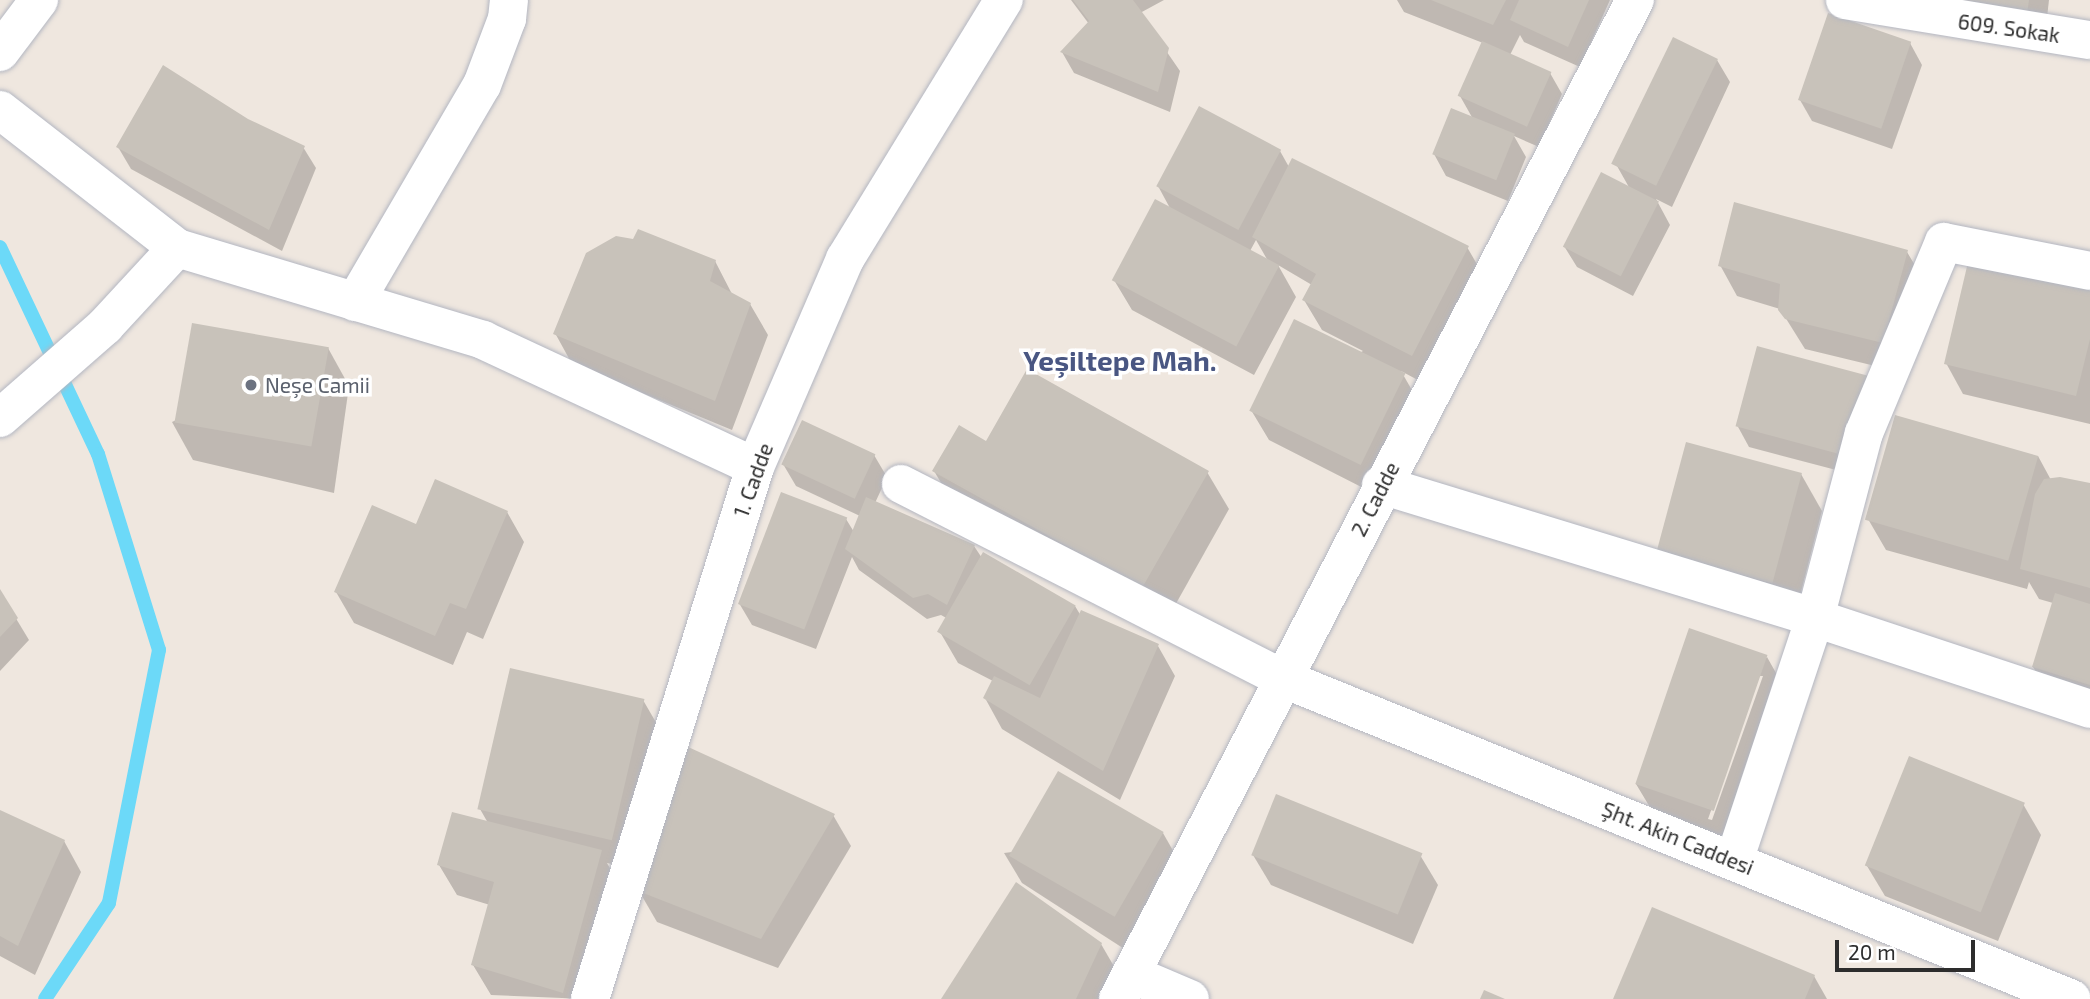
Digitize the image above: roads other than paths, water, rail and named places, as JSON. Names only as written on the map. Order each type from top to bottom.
[{"type":"street","points":[[0,52],[39,0]]},
{"type":"street","points":[[355,302],[482,85],[507,19],[509,0]]},
{"type":"street","name":"1. Cadde","points":[[590,999],[755,467],[845,259],[1004,0]]},
{"type":"street","name":"2. Cadde","points":[[1125,986],[1381,485],[1635,0]]},
{"type":"street","name":"609. Sokak","points":[[1845,0],[2090,40]]},
{"type":"street","points":[[0,110],[177,248],[483,340],[755,467]]},
{"type":"street","points":[[1734,861],[1815,618],[1864,433],[1944,242],[2090,271]]},
{"type":"street","points":[[1,415],[105,326],[177,248]]},
{"type":"street","name":"Şht. Akin Caddesi","points":[[901,484],[1284,679],[2072,999]]},
{"type":"street","points":[[1381,485],[1815,618],[2090,709]]},
{"type":"street","points":[[1125,986],[1190,999]]},
{"type":"waterway","points":[[0,247],[98,454],[159,650],[109,903],[45,999]]},
{"type":"place","name":"Neşe Camii","points":[[251,385]]},
{"type":"district","name":"Yeşiltepe Mah.","points":[[1120,360]]}]
